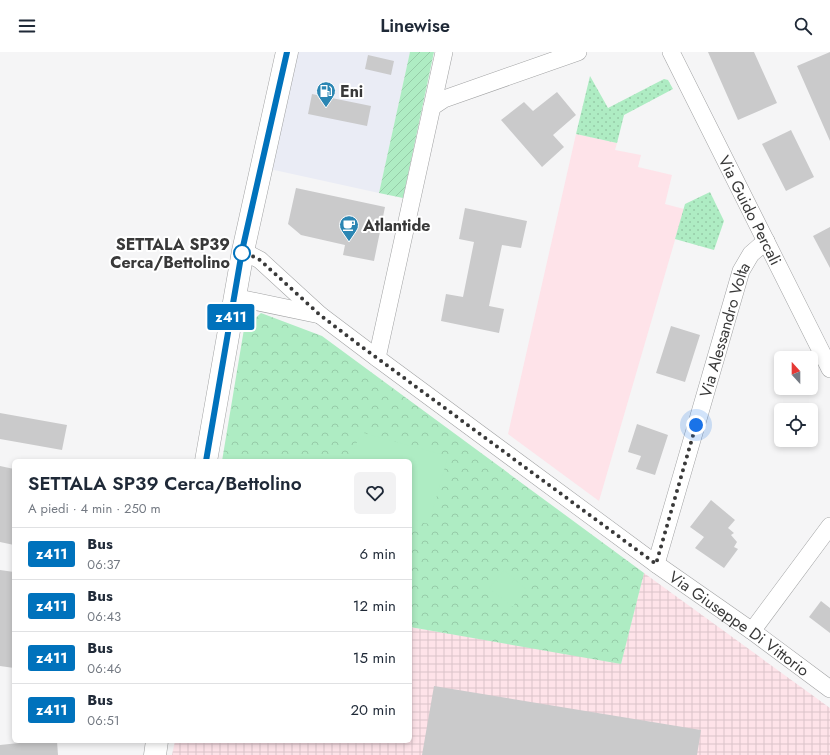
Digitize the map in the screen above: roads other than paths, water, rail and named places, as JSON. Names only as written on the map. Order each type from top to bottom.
[{"type":"main road","points":[[206,459],[242,251],[287,52]]},
{"type":"main road","points":[[155,755],[157,743]]},
{"type":"street","points":[[377,358],[444,52]]},
{"type":"street","points":[[432,107],[444,99],[578,52]]},
{"type":"street","name":"Via Guido Percali","points":[[671,52],[830,369]]},
{"type":"street","name":"Via Alessandro Volta","points":[[656,564],[741,271],[751,254],[766,240]]},
{"type":"street","name":"Via Giuseppe Di Vittorio","points":[[242,251],[260,260],[320,315],[377,358],[656,564],[752,631],[830,689]]},
{"type":"street","name":"Via Giuseppe Di Vittorio","points":[[234,297],[320,315]]},
{"type":"street","points":[[752,631],[830,526]]},
{"type":"place","name":"Eni","points":[[326,108]]},
{"type":"place","name":"Atlantide","points":[[349,242]]},
{"type":"place","name":"SETTALA SP39 Cerca/Bettolino","points":[[242,253]]}]
